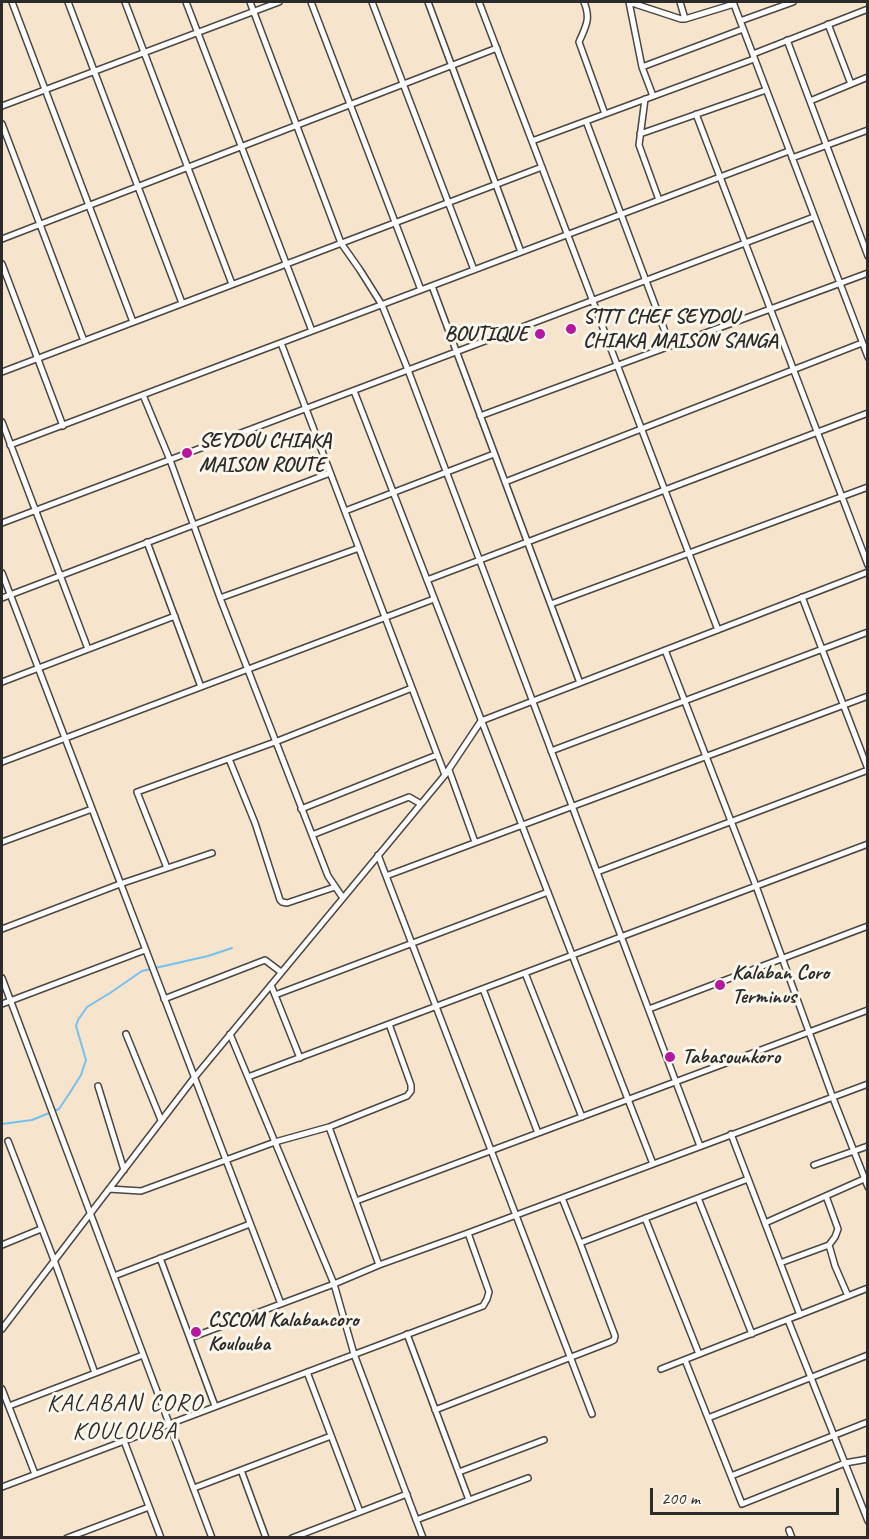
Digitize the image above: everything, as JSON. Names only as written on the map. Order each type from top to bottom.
[{"type":"street","points":[[12,2],[133,322]]},
{"type":"street","points":[[68,2],[182,303]]},
{"type":"street","points":[[125,2],[232,284]]},
{"type":"street","points":[[186,2],[312,331]]},
{"type":"street","points":[[250,2],[341,243],[382,305],[408,370],[700,1146]]},
{"type":"street","points":[[2,106],[279,2]]},
{"type":"street","points":[[311,2],[421,290]]},
{"type":"street","points":[[372,2],[474,270]]},
{"type":"street","points":[[428,2],[521,252]]},
{"type":"street","points":[[479,2],[718,630]]},
{"type":"street","points":[[584,2],[588,16],[587,25],[579,42],[605,114]]},
{"type":"street","points":[[653,96],[642,67],[629,2],[681,19],[733,3],[867,357]]},
{"type":"street","points":[[680,2],[685,19]]},
{"type":"street","points":[[740,21],[779,4],[793,2]]},
{"type":"street","points":[[532,141],[653,96],[867,9]]},
{"type":"street","points":[[828,24],[851,84]]},
{"type":"street","points":[[642,67],[743,29]]},
{"type":"street","points":[[787,40],[867,256]]},
{"type":"street","points":[[2,239],[497,48]]},
{"type":"street","points":[[810,101],[867,77]]},
{"type":"street","points":[[640,134],[766,90]]},
{"type":"street","points":[[645,99],[639,145],[659,200]]},
{"type":"street","points":[[696,114],[867,565]]},
{"type":"street","points":[[586,121],[670,345]]},
{"type":"street","points":[[2,124],[84,341]]},
{"type":"street","points":[[792,158],[867,130]]},
{"type":"street","points":[[10,445],[789,151]]},
{"type":"street","points":[[2,372],[542,166]]},
{"type":"street","points":[[2,522],[814,217]]},
{"type":"street","points":[[2,264],[63,426]]},
{"type":"street","points":[[480,416],[867,273]]},
{"type":"street","points":[[432,286],[580,683]]},
{"type":"street","points":[[281,343],[437,754],[447,772],[475,842]]},
{"type":"street","points":[[505,482],[862,343]]},
{"type":"street","points":[[354,390],[652,1164]]},
{"type":"street","points":[[143,395],[170,460],[301,809],[328,876],[343,898]]},
{"type":"street","points":[[427,580],[867,413]]},
{"type":"street","points":[[2,422],[88,649]]},
{"type":"street","points":[[345,511],[494,454]]},
{"type":"street","points":[[2,598],[330,473]]},
{"type":"street","points":[[550,604],[867,487]]},
{"type":"street","points":[[147,542],[201,687]]},
{"type":"street","points":[[220,598],[359,548]]},
{"type":"street","points":[[2,1329],[194,1078],[447,772],[481,721],[867,572]]},
{"type":"street","points":[[2,573],[281,1304]]},
{"type":"street","points":[[597,872],[867,770],[802,597]]},
{"type":"street","points":[[2,762],[434,599]]},
{"type":"street","points":[[2,682],[175,616]]},
{"type":"street","points":[[552,752],[867,632]]},
{"type":"street","points":[[665,650],[756,886],[867,1187]]},
{"type":"street","points":[[167,868],[137,792],[275,742],[412,688]]},
{"type":"street","points":[[386,876],[867,696]]},
{"type":"street","points":[[301,809],[437,754]]},
{"type":"street","points":[[229,759],[255,823],[279,900],[287,903],[335,887]]},
{"type":"street","points":[[312,835],[409,797],[421,804]]},
{"type":"street","points":[[2,842],[92,809]]},
{"type":"street","points":[[248,1077],[867,844]]},
{"type":"street","points":[[2,929],[120,884],[212,853]]},
{"type":"street","points":[[378,855],[592,1414]]},
{"type":"street","points":[[275,995],[548,892]]},
{"type":"street","points":[[648,1009],[867,926]]},
{"type":"street","points":[[2,1004],[145,950]]},
{"type":"street","points":[[164,999],[265,960],[281,972]]},
{"type":"street","points":[[525,973],[582,1117]]},
{"type":"street","points":[[2,978],[212,1538]]},
{"type":"street","points":[[270,986],[300,1058]]},
{"type":"street","points":[[483,989],[538,1133]]},
{"type":"street","points":[[356,1201],[867,1010]]},
{"type":"street","points":[[109,1189],[141,1191],[275,1142],[329,1126],[407,1096],[411,1085],[389,1024]]},
{"type":"street","points":[[126,1034],[161,1120]]},
{"type":"street","points":[[230,1034],[334,1284],[354,1354],[423,1538]]},
{"type":"street","points":[[190,1338],[379,1265],[867,1084]]},
{"type":"street","points":[[98,1086],[124,1170]]},
{"type":"street","points":[[329,1126],[379,1265]]},
{"type":"street","points":[[731,1134],[800,1315]]},
{"type":"street","points":[[8,1141],[95,1373]]},
{"type":"street","points":[[814,1164],[867,1146]]},
{"type":"street","points":[[580,1243],[748,1179]]},
{"type":"street","points":[[765,1223],[864,1179]]},
{"type":"street","points":[[780,1263],[829,1245],[835,1237],[838,1229],[826,1196]]},
{"type":"street","points":[[435,1410],[614,1340],[615,1336],[562,1197]]},
{"type":"street","points":[[698,1198],[752,1334]]},
{"type":"street","points":[[645,1218],[699,1354]]},
{"type":"street","points":[[114,1276],[250,1224]]},
{"type":"street","points":[[2,1245],[41,1229]]},
{"type":"street","points":[[2,1487],[483,1306],[488,1299],[489,1292],[468,1233]]},
{"type":"street","points":[[829,1245],[848,1296]]},
{"type":"street","points":[[160,1258],[215,1406]]},
{"type":"street","points":[[661,1369],[867,1288]]},
{"type":"street","points":[[788,1320],[867,1521]]},
{"type":"street","points":[[407,1334],[469,1500]]},
{"type":"street","points":[[708,1418],[867,1354]]},
{"type":"street","points":[[9,1406],[143,1355]]},
{"type":"street","points":[[685,1360],[742,1504],[845,1463],[867,1459]]},
{"type":"street","points":[[307,1372],[360,1512]]},
{"type":"street","points":[[2,1389],[35,1474]]},
{"type":"street","points":[[731,1476],[867,1422]]},
{"type":"street","points":[[194,1488],[331,1436]]},
{"type":"street","points":[[459,1473],[544,1440]]},
{"type":"street","points":[[124,1441],[161,1538]]},
{"type":"street","points":[[240,1470],[266,1538]]},
{"type":"street","points":[[416,1520],[528,1478]]},
{"type":"street","points":[[291,1538],[407,1494]]},
{"type":"street","points":[[67,1538],[149,1507]]},
{"type":"street","points":[[789,1530],[792,1538]]},
{"type":"waterway","points":[[2,1124],[32,1120],[59,1109],[81,1075],[86,1060],[76,1026],[87,1007],[142,971],[208,956],[232,948]]},
{"type":"place","name":"STTT CHEF SEYDOU CHIAKA MAISON SANGA","points":[[571,329]]},
{"type":"place","name":"BOUTIQUE","points":[[540,334]]},
{"type":"place","name":"SEYDOU CHIAKA MAISON ROUTE","points":[[187,453]]},
{"type":"place","name":"Kalaban Coro Terminus","points":[[720,985]]},
{"type":"place","name":"Tabasounkoro","points":[[670,1057]]},
{"type":"place","name":"CSCOM Kalabancoro Koulouba","points":[[196,1332]]},
{"type":"district","name":"KALABAN CORO KOULOUBA","points":[[125,1418]]}]
